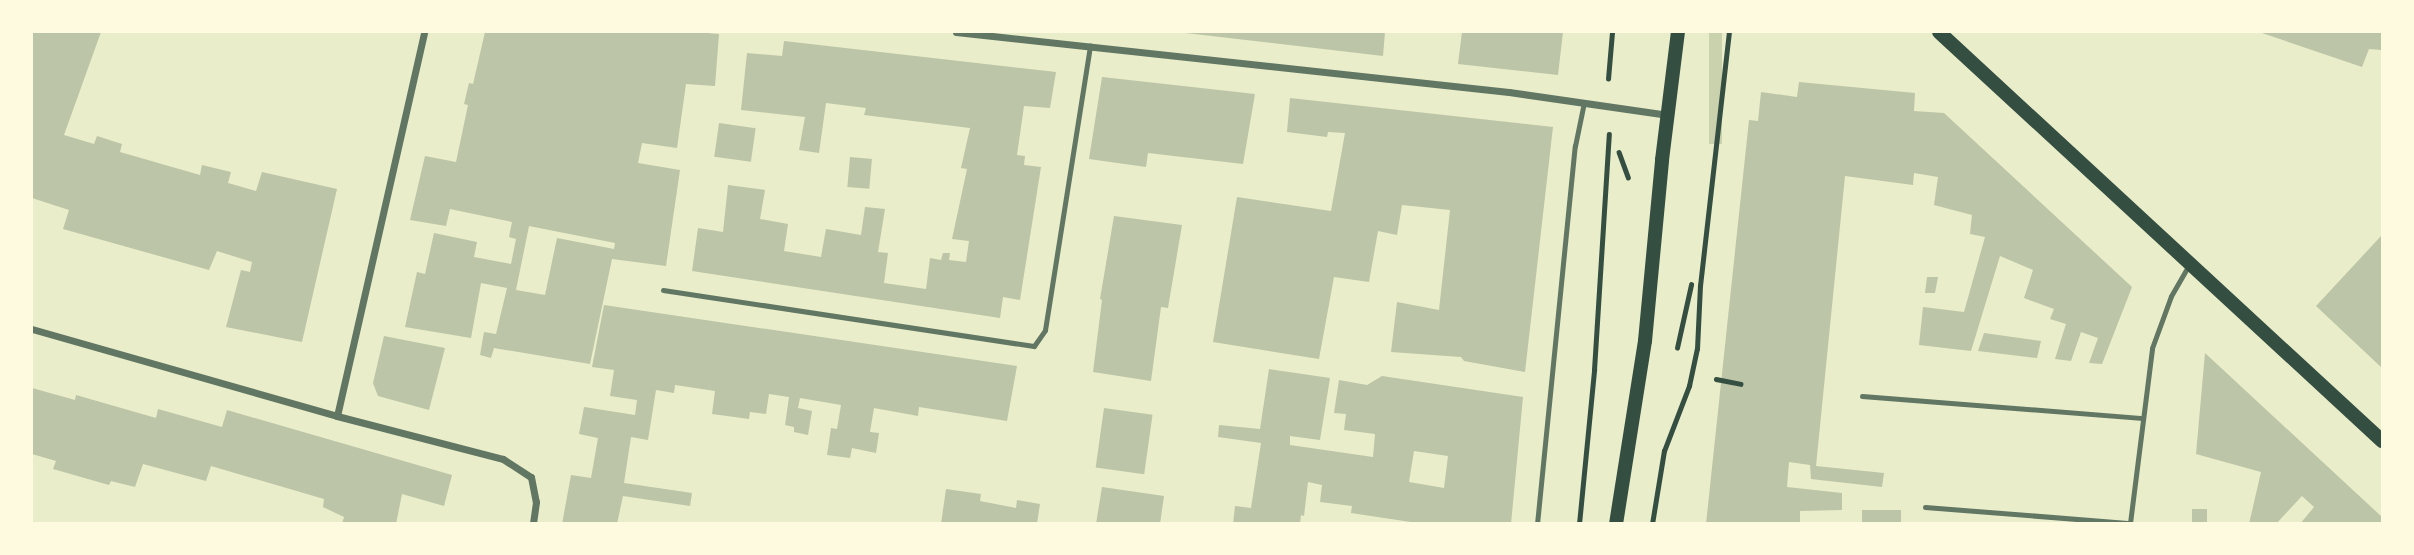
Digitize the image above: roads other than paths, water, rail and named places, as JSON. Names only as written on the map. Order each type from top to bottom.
[{"type":"main road","points":[[1616,523],[1645,341],[1678,32]]},
{"type":"main road","points":[[1939,32],[2382,441]]},
{"type":"street","points":[[337,416],[424,32]]},
{"type":"street","points":[[956,32],[1584,102],[1668,115]]},
{"type":"street","points":[[32,329],[337,416],[503,459],[531,477],[536,502],[533,523]]},
{"type":"lane","points":[[663,290],[1034,345],[1045,330],[1090,46]]},
{"type":"lane","points":[[1537,523],[1575,146],[1584,102]]},
{"type":"lane","points":[[1925,507],[2130,523],[2152,348],[2171,296],[2191,262]]},
{"type":"lane","points":[[1862,396],[2143,418]]}]
